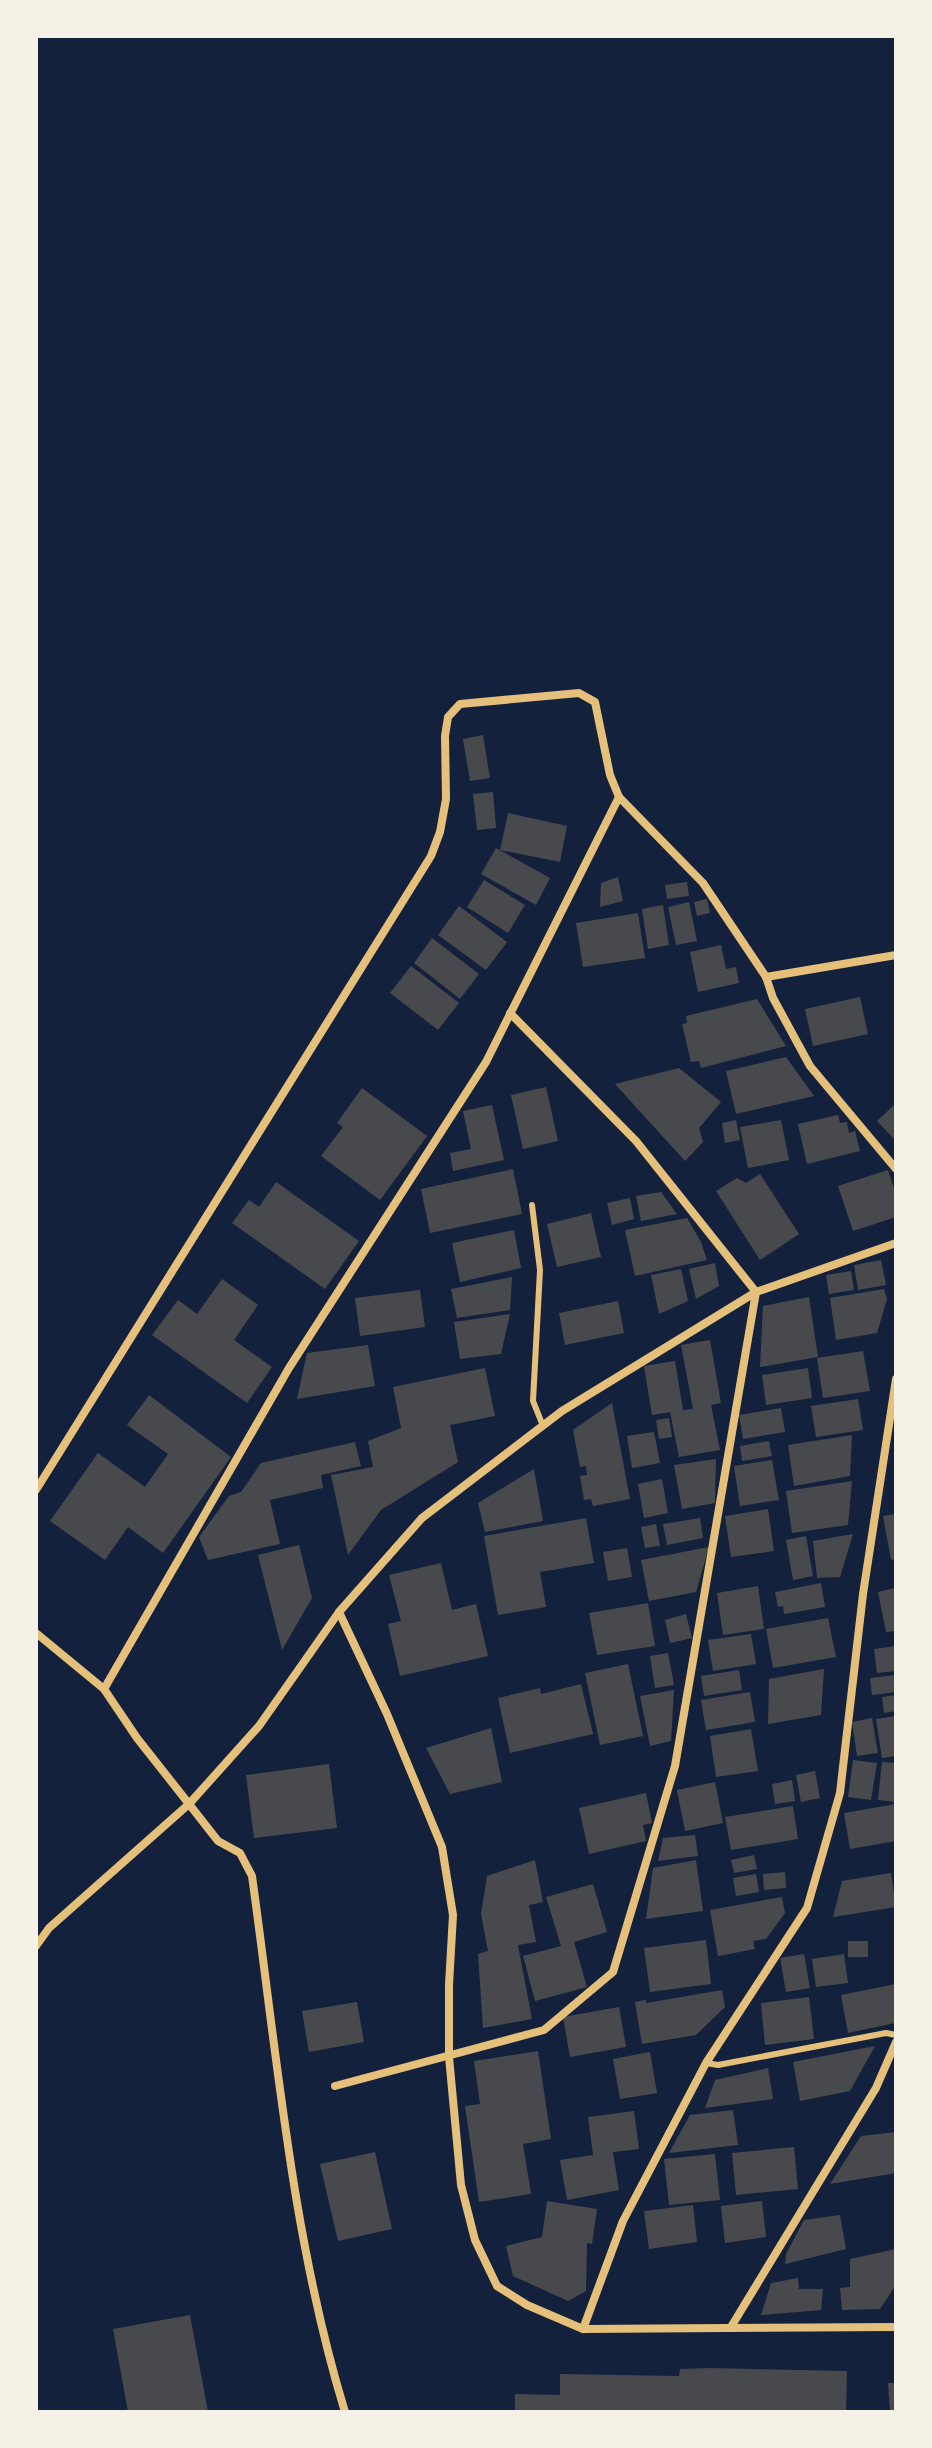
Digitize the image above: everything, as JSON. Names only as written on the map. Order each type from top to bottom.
[{"type":"street","points":[[36,1490],[431,856],[440,832],[446,799],[445,736],[448,717],[460,704],[579,693],[595,702],[610,775],[619,797],[703,883],[766,977],[773,998],[810,1066],[896,1169]]},
{"type":"street","points":[[104,1689],[289,1368],[486,1062],[619,797]]},
{"type":"street","points":[[766,977],[896,955]]},
{"type":"street","points":[[335,2086],[544,2030],[613,1972],[675,1766],[756,1292],[636,1141],[510,1013]]},
{"type":"street","points":[[36,1946],[49,1928],[189,1804],[259,1726],[339,1612],[422,1518],[562,1411],[756,1292],[896,1243]]},
{"type":"street","points":[[583,2329],[623,2221],[706,2063],[807,1908],[840,1793],[863,1594],[896,1379]]},
{"type":"street","points":[[339,1612],[387,1714],[442,1847],[453,1915],[449,2057],[461,2185],[475,2240],[497,2286],[527,2305],[583,2329],[896,2327]]},
{"type":"street","points":[[36,1633],[104,1689],[137,1738],[218,1841],[240,1853],[252,1876],[289,2150],[316,2299],[345,2412]]},
{"type":"street","points":[[731,2327],[876,2088],[896,2042]]},
{"type":"lane","points":[[532,1205],[540,1270],[533,1401],[543,1426]]},
{"type":"lane","points":[[706,2063],[718,2065],[886,2033],[896,2035]]},
{"type":"building","points":[[483,735],[490,778],[470,781],[463,739]]},
{"type":"building","points":[[493,792],[496,828],[477,830],[473,794]]},
{"type":"building","points":[[508,813],[567,826],[560,862],[500,850]]},
{"type":"building","points":[[496,848],[550,878],[536,905],[481,874]]},
{"type":"building","points":[[618,877],[623,901],[600,907],[601,883]]},
{"type":"building","points":[[484,880],[525,905],[508,933],[467,907]]},
{"type":"building","points":[[687,882],[689,896],[667,899],[665,885]]},
{"type":"building","points":[[707,899],[710,913],[697,916],[694,902]]},
{"type":"building","points":[[689,902],[697,941],[676,945],[668,907]]},
{"type":"building","points":[[663,905],[669,945],[648,949],[642,909]]},
{"type":"building","points":[[459,906],[507,942],[486,970],[438,935]]},
{"type":"building","points":[[638,913],[645,958],[583,967],[576,923]]},
{"type":"building","points":[[432,938],[479,974],[460,999],[414,963]]},
{"type":"building","points":[[721,945],[726,969],[736,967],[739,983],[698,992],[690,952]]},
{"type":"building","points":[[411,966],[459,1003],[438,1030],[390,993]]},
{"type":"building","points":[[860,997],[868,1034],[813,1046],[805,1009]]},
{"type":"building","points":[[757,999],[786,1046],[701,1068],[699,1061],[691,1062],[682,1024],[687,1023],[686,1016]]},
{"type":"building","points":[[786,1057],[814,1096],[736,1114],[726,1071]]},
{"type":"building","points":[[679,1068],[721,1102],[699,1128],[703,1142],[685,1161],[615,1084]]},
{"type":"building","points":[[546,1087],[558,1141],[523,1149],[511,1095]]},
{"type":"building","points":[[362,1088],[427,1136],[380,1200],[321,1156],[343,1127],[337,1123]]},
{"type":"building","points":[[492,1105],[504,1160],[453,1171],[450,1153],[471,1149],[463,1111]]},
{"type":"building","points":[[893,1106],[896,1109],[896,1141],[877,1121]]},
{"type":"building","points":[[838,1115],[840,1123],[847,1122],[849,1133],[855,1131],[860,1151],[807,1164],[798,1124]]},
{"type":"building","points":[[736,1120],[740,1140],[725,1143],[722,1123]]},
{"type":"building","points":[[781,1120],[789,1160],[748,1168],[740,1127]]},
{"type":"building","points":[[513,1169],[522,1214],[430,1233],[421,1189]]},
{"type":"building","points":[[888,1170],[896,1194],[896,1217],[853,1231],[838,1186]]},
{"type":"building","points":[[760,1174],[799,1234],[760,1260],[716,1191],[737,1178],[746,1183]]},
{"type":"building","points":[[276,1182],[359,1241],[325,1289],[232,1223],[249,1200],[259,1207]]},
{"type":"building","points":[[661,1192],[677,1214],[641,1221],[636,1196]]},
{"type":"building","points":[[630,1198],[634,1219],[612,1225],[607,1203]]},
{"type":"building","points":[[591,1213],[601,1257],[557,1267],[547,1224]]},
{"type":"building","points":[[687,1218],[707,1260],[635,1276],[625,1230]]},
{"type":"building","points":[[514,1230],[521,1268],[460,1282],[452,1243]]},
{"type":"building","points":[[881,1260],[886,1285],[858,1290],[854,1265]]},
{"type":"building","points":[[715,1263],[719,1286],[696,1299],[689,1269]]},
{"type":"building","points":[[681,1269],[688,1301],[659,1314],[651,1275]]},
{"type":"building","points":[[851,1271],[854,1290],[829,1294],[826,1275]]},
{"type":"building","points":[[512,1277],[510,1310],[457,1318],[451,1289]]},
{"type":"building","points":[[222,1279],[258,1305],[234,1340],[272,1367],[247,1403],[152,1335],[178,1300],[197,1314]]},
{"type":"building","points":[[884,1289],[887,1299],[877,1333],[836,1340],[830,1298]]},
{"type":"building","points":[[420,1290],[425,1327],[360,1336],[355,1298]]},
{"type":"building","points":[[809,1297],[818,1357],[760,1367],[763,1306]]},
{"type":"building","points":[[618,1301],[624,1333],[565,1345],[559,1313]]},
{"type":"building","points":[[510,1314],[501,1354],[460,1359],[454,1322]]},
{"type":"building","points":[[710,1340],[721,1403],[711,1405],[720,1450],[679,1457],[670,1412],[652,1415],[644,1366],[675,1361],[683,1410],[693,1409],[681,1345]]},
{"type":"building","points":[[368,1345],[375,1386],[297,1399],[307,1353]]},
{"type":"building","points":[[863,1351],[870,1391],[823,1398],[817,1358]]},
{"type":"building","points":[[485,1368],[495,1416],[450,1425],[458,1462],[381,1510],[348,1555],[331,1475],[373,1467],[368,1441],[401,1428],[393,1387]]},
{"type":"building","points":[[808,1368],[812,1398],[766,1405],[762,1375]]},
{"type":"building","points":[[149,1395],[231,1457],[163,1553],[128,1527],[105,1560],[50,1521],[98,1453],[145,1487],[168,1454],[127,1425]]},
{"type":"building","points":[[858,1399],[863,1430],[816,1437],[811,1406]]},
{"type":"building","points":[[612,1403],[630,1499],[593,1506],[591,1499],[584,1500],[580,1476],[587,1475],[586,1466],[580,1467],[573,1430]]},
{"type":"building","points":[[781,1408],[785,1432],[743,1439],[739,1415]]},
{"type":"building","points":[[669,1418],[672,1437],[659,1439],[656,1420]]},
{"type":"building","points":[[654,1432],[660,1463],[632,1468],[627,1436]]},
{"type":"building","points":[[852,1435],[850,1476],[794,1486],[788,1445]]},
{"type":"building","points":[[769,1441],[772,1456],[742,1461],[740,1446]]},
{"type":"building","points":[[355,1442],[361,1466],[321,1475],[323,1488],[270,1500],[280,1544],[208,1560],[199,1537],[229,1496],[241,1492],[261,1463]]},
{"type":"building","points":[[716,1459],[715,1503],[682,1509],[674,1465]]},
{"type":"building","points":[[772,1460],[779,1500],[740,1506],[734,1466]]},
{"type":"building","points":[[534,1469],[543,1521],[485,1532],[478,1503]]},
{"type":"building","points":[[662,1479],[668,1513],[644,1518],[638,1484]]},
{"type":"building","points":[[852,1481],[848,1525],[792,1533],[786,1491]]},
{"type":"building","points":[[768,1509],[774,1551],[731,1557],[725,1516]]},
{"type":"building","points":[[896,1514],[896,1559],[891,1560],[883,1516]]},
{"type":"building","points":[[586,1518],[594,1563],[540,1572],[546,1607],[498,1615],[484,1536]]},
{"type":"building","points":[[700,1518],[703,1538],[667,1545],[663,1524]]},
{"type":"building","points":[[656,1524],[660,1546],[645,1548],[641,1527]]},
{"type":"building","points":[[853,1534],[840,1577],[817,1578],[813,1541]]},
{"type":"building","points":[[806,1536],[813,1576],[793,1580],[786,1540]]},
{"type":"building","points":[[299,1545],[312,1598],[282,1650],[258,1555]]},
{"type":"building","points":[[709,1547],[696,1592],[649,1601],[641,1560]]},
{"type":"building","points":[[627,1548],[632,1577],[608,1581],[603,1552]]},
{"type":"building","points":[[441,1563],[452,1610],[476,1604],[488,1656],[400,1676],[388,1624],[401,1621],[389,1575]]},
{"type":"building","points":[[821,1583],[825,1607],[784,1614],[783,1606],[778,1607],[775,1592]]},
{"type":"building","points":[[758,1586],[764,1629],[723,1635],[717,1593]]},
{"type":"building","points":[[896,1588],[896,1631],[886,1632],[878,1592]]},
{"type":"building","points":[[648,1603],[655,1646],[597,1655],[589,1613]]},
{"type":"building","points":[[686,1614],[692,1638],[670,1643],[665,1620]]},
{"type":"building","points":[[828,1618],[836,1657],[773,1668],[766,1629]]},
{"type":"building","points":[[751,1634],[756,1664],[713,1671],[708,1640]]},
{"type":"building","points":[[896,1646],[896,1671],[877,1673],[874,1649]]},
{"type":"building","points":[[668,1653],[674,1685],[655,1688],[650,1656]]},
{"type":"building","points":[[628,1664],[643,1736],[600,1745],[585,1673]]},
{"type":"building","points":[[824,1669],[821,1715],[768,1724],[769,1679]]},
{"type":"building","points":[[739,1670],[742,1690],[704,1696],[701,1676]]},
{"type":"building","points":[[896,1675],[896,1692],[872,1695],[870,1678]]},
{"type":"building","points":[[581,1684],[593,1734],[510,1753],[498,1698],[540,1688],[541,1694]]},
{"type":"building","points":[[674,1690],[671,1741],[650,1746],[640,1696]]},
{"type":"building","points":[[750,1692],[755,1722],[706,1730],[701,1700]]},
{"type":"building","points":[[896,1695],[896,1711],[884,1713],[882,1697]]},
{"type":"building","points":[[896,1716],[896,1756],[882,1758],[876,1719]]},
{"type":"building","points":[[872,1718],[878,1753],[857,1756],[852,1722]]},
{"type":"building","points":[[491,1728],[502,1782],[450,1794],[426,1748]]},
{"type":"building","points":[[751,1729],[758,1771],[716,1777],[710,1736]]},
{"type":"building","points":[[853,1760],[877,1763],[871,1800],[848,1797]]},
{"type":"building","points":[[882,1762],[896,1763],[896,1802],[878,1800]]},
{"type":"building","points":[[329,1764],[337,1828],[254,1838],[246,1775]]},
{"type":"building","points":[[815,1771],[820,1798],[801,1802],[796,1775]]},
{"type":"building","points":[[792,1780],[795,1801],[775,1804],[772,1784]]},
{"type":"building","points":[[715,1782],[723,1823],[685,1831],[677,1790]]},
{"type":"building","points":[[646,1793],[652,1823],[643,1825],[646,1841],[589,1854],[579,1808]]},
{"type":"building","points":[[896,1804],[896,1841],[850,1849],[844,1813]]},
{"type":"building","points":[[793,1806],[798,1839],[731,1850],[725,1817]]},
{"type":"building","points":[[695,1835],[698,1856],[658,1861],[663,1838]]},
{"type":"building","points":[[754,1855],[757,1869],[734,1873],[731,1860]]},
{"type":"building","points":[[535,1860],[543,1902],[529,1905],[536,1942],[518,1945],[532,2019],[483,2028],[478,1954],[488,1951],[481,1914],[487,1876]]},
{"type":"building","points":[[696,1860],[703,1911],[646,1919],[653,1868]]},
{"type":"building","points":[[785,1872],[786,1888],[764,1890],[763,1874]]},
{"type":"building","points":[[891,1873],[896,1907],[833,1917],[842,1881]]},
{"type":"building","points":[[756,1874],[759,1892],[736,1896],[733,1878]]},
{"type":"building","points":[[593,1884],[607,1932],[574,1942],[587,1987],[535,2001],[523,1956],[561,1946],[546,1897]]},
{"type":"building","points":[[782,1897],[785,1913],[766,1939],[753,1941],[755,1949],[718,1956],[710,1910]]},
{"type":"building","points":[[706,1940],[711,1984],[650,1992],[644,1948]]},
{"type":"building","points":[[848,1941],[868,1941],[868,1957],[848,1957]]},
{"type":"building","points":[[804,1954],[810,1988],[786,1992],[780,1958]]},
{"type":"building","points":[[844,1954],[848,1983],[816,1987],[812,1959]]},
{"type":"building","points":[[896,1984],[895,2023],[848,2033],[841,1995]]},
{"type":"building","points":[[722,1990],[725,2007],[696,2035],[642,2044],[635,2002],[646,2000],[646,2003]]},
{"type":"building","points":[[809,1997],[814,2039],[765,2045],[761,2003]]},
{"type":"building","points":[[357,2002],[364,2042],[309,2052],[302,2011]]},
{"type":"building","points":[[619,2007],[626,2047],[570,2057],[563,2017]]},
{"type":"building","points":[[875,2046],[850,2091],[800,2101],[793,2062]]},
{"type":"building","points":[[538,2051],[551,2139],[523,2144],[531,2194],[479,2202],[465,2106],[480,2104],[474,2061]]},
{"type":"building","points":[[650,2052],[657,2093],[620,2099],[613,2059]]},
{"type":"building","points":[[768,2068],[773,2099],[705,2108],[715,2080]]},
{"type":"building","points":[[733,2110],[738,2145],[669,2153],[690,2115]]},
{"type":"building","points":[[634,2111],[639,2149],[613,2152],[619,2190],[567,2200],[560,2160],[593,2155],[588,2117]]},
{"type":"building","points":[[896,2132],[896,2173],[830,2184],[861,2136]]},
{"type":"building","points":[[794,2147],[798,2189],[736,2195],[732,2153]]},
{"type":"building","points":[[375,2152],[392,2229],[338,2241],[320,2164]]},
{"type":"building","points":[[715,2154],[720,2200],[669,2205],[664,2159]]},
{"type":"building","points":[[547,2201],[597,2209],[592,2244],[587,2243],[586,2291],[568,2301],[513,2276],[506,2246],[542,2237]]},
{"type":"building","points":[[762,2201],[766,2237],[725,2243],[721,2206]]},
{"type":"building","points":[[693,2205],[697,2242],[649,2249],[644,2211]]},
{"type":"building","points":[[840,2215],[846,2249],[785,2264],[786,2254],[804,2220]]},
{"type":"building","points":[[896,2249],[896,2285],[880,2309],[842,2310],[840,2288],[850,2287],[850,2259]]},
{"type":"building","points":[[798,2278],[799,2289],[823,2289],[821,2310],[761,2315],[771,2283]]},
{"type":"building","points":[[190,2315],[208,2412],[128,2412],[113,2329]]},
{"type":"building","points":[[680,2369],[847,2371],[846,2412],[515,2412],[515,2394],[560,2395],[560,2374],[679,2376]]},
{"type":"building","points":[[888,2383],[896,2383],[896,2412],[890,2412]]}]
